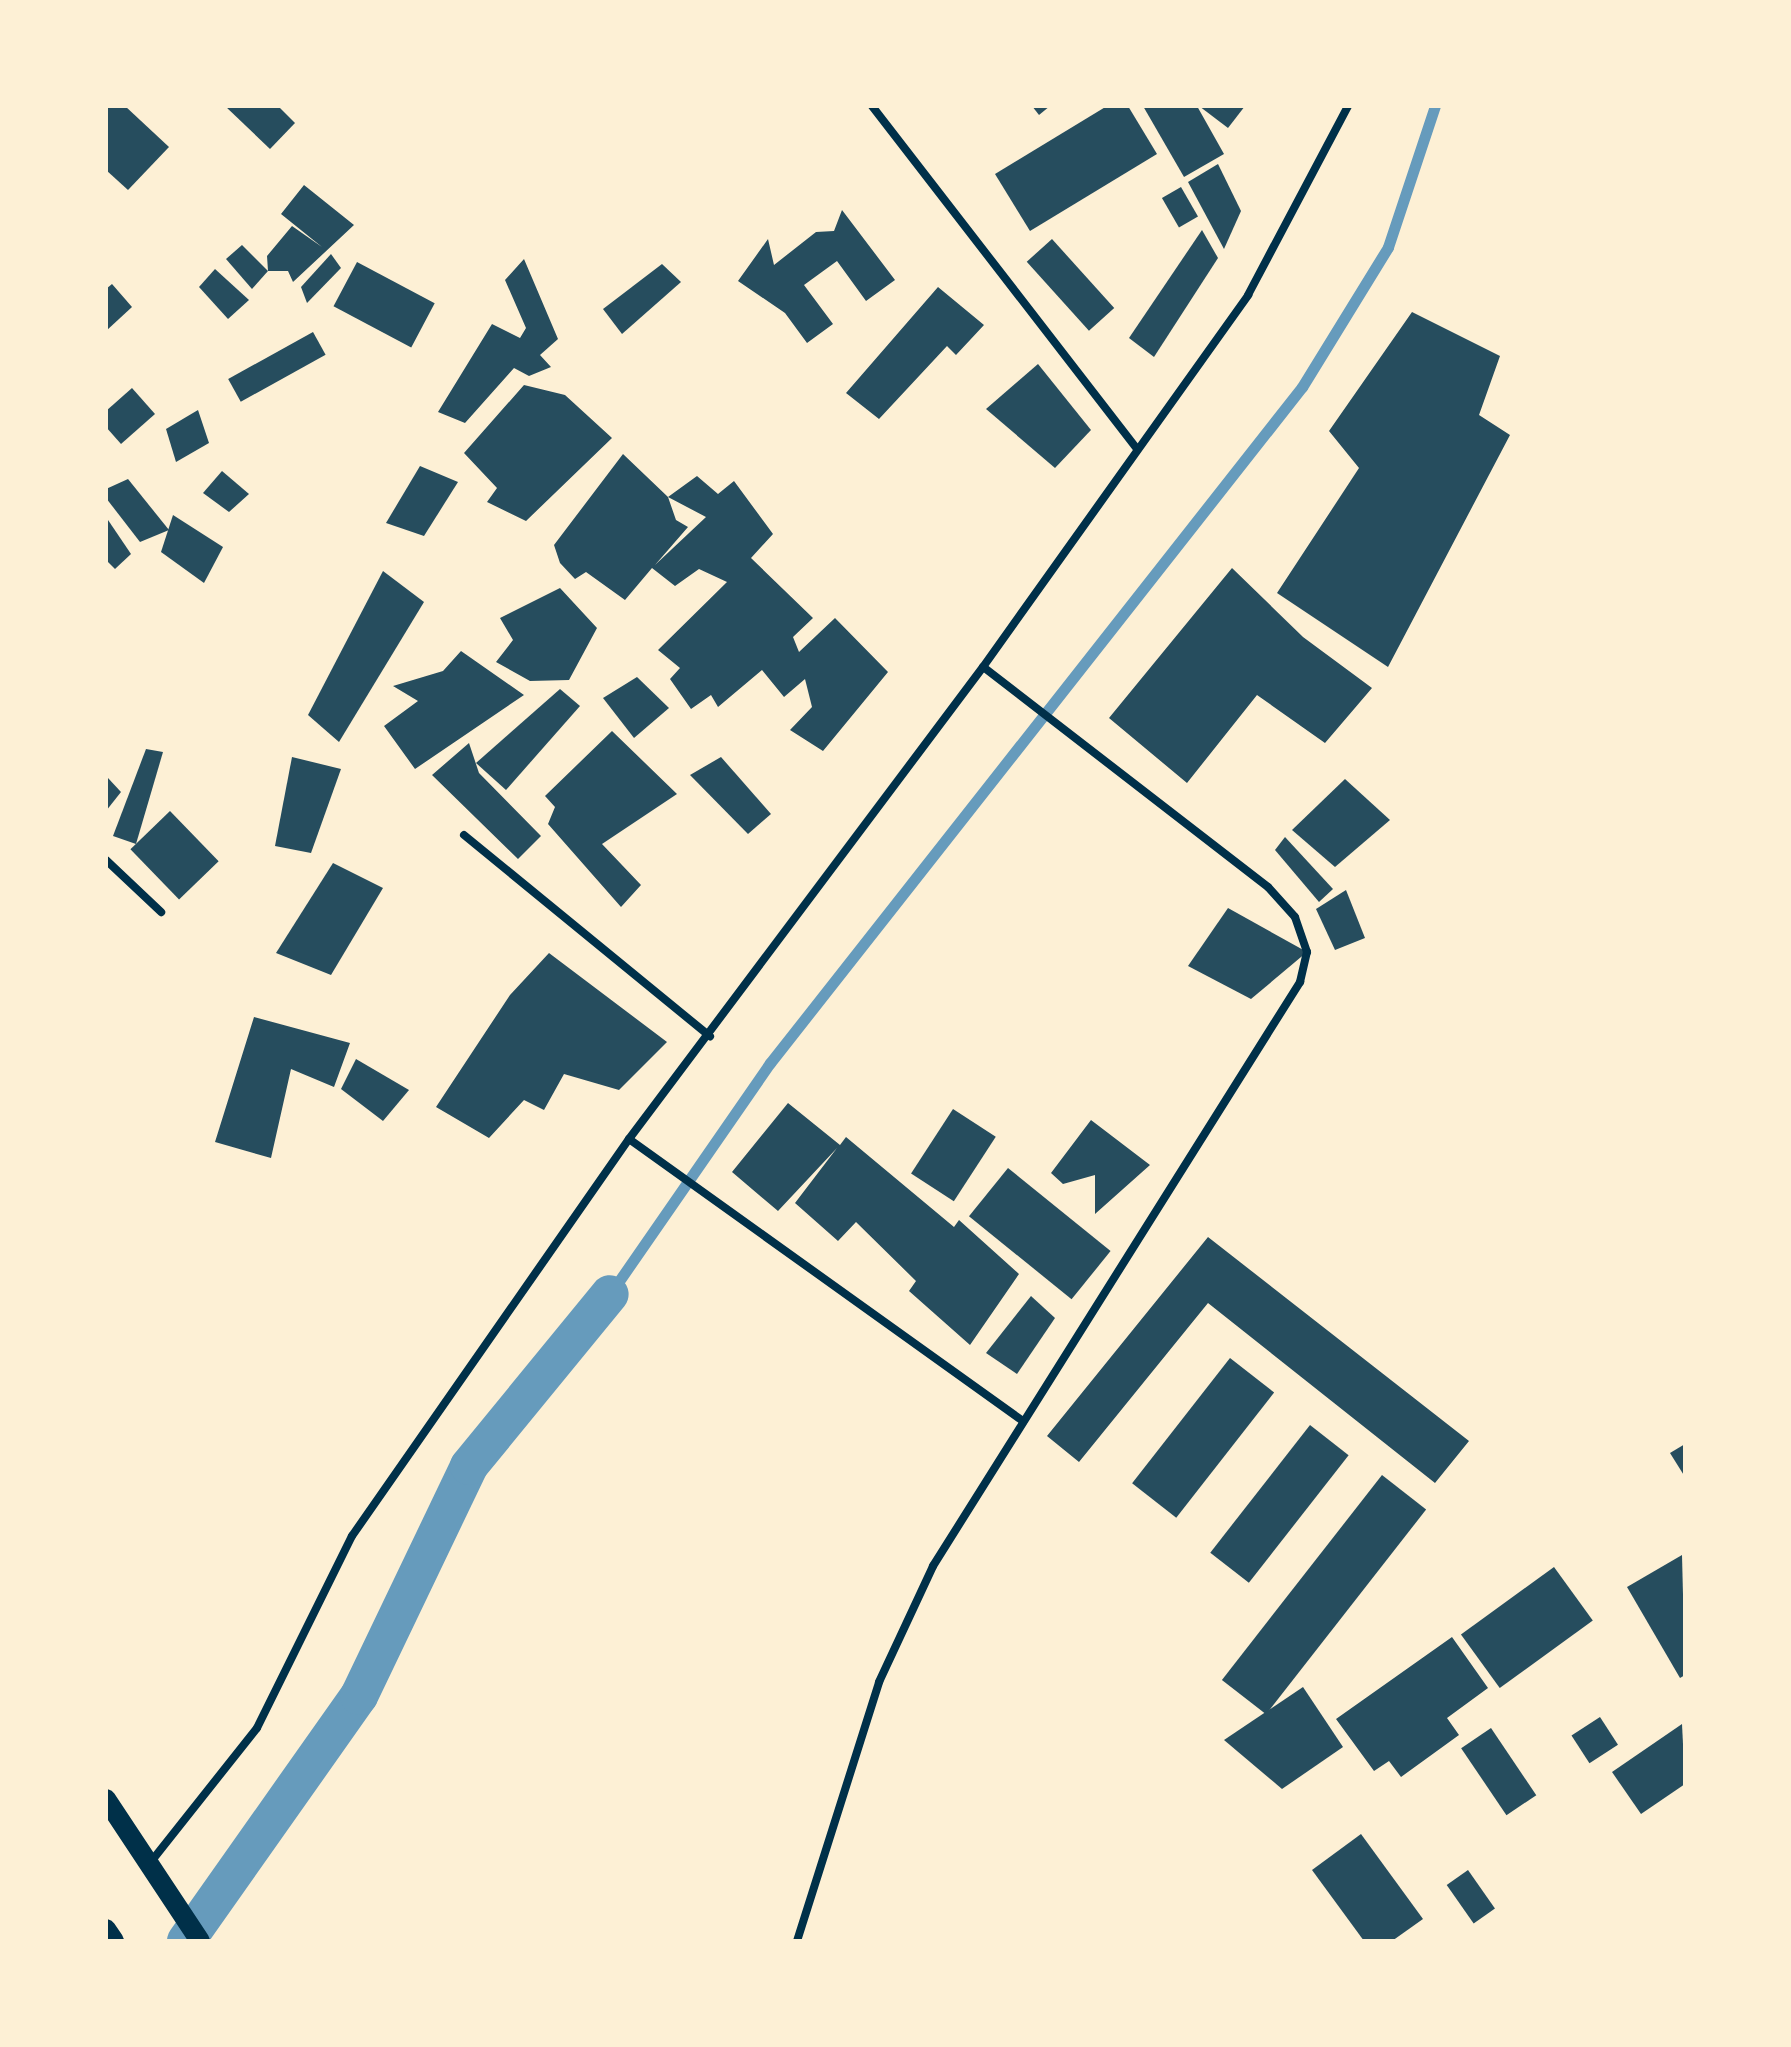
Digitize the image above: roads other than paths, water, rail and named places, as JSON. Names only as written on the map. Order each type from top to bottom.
[{"type":"main road","points":[[106,1799],[200,1941]]},
{"type":"street","points":[[872,106],[1137,449]]},
{"type":"street","points":[[155,1872],[257,1728],[352,1536],[629,1139],[710,1036],[983,667],[1265,267],[1348,106]]},
{"type":"street","points":[[797,1941],[879,1682],[933,1566],[1300,982],[1307,952],[1295,917],[1268,887],[1076,735],[983,667]]},
{"type":"street","points":[[464,835],[710,1036]]},
{"type":"street","points":[[106,860],[161,912]]},
{"type":"street","points":[[629,1139],[1023,1421]]},
{"type":"waterway","points":[[610,1294],[770,1063],[1302,387],[1388,247],[1435,106]]},
{"type":"waterway","points":[[186,1941],[359,1696],[469,1466],[610,1294]]}]
